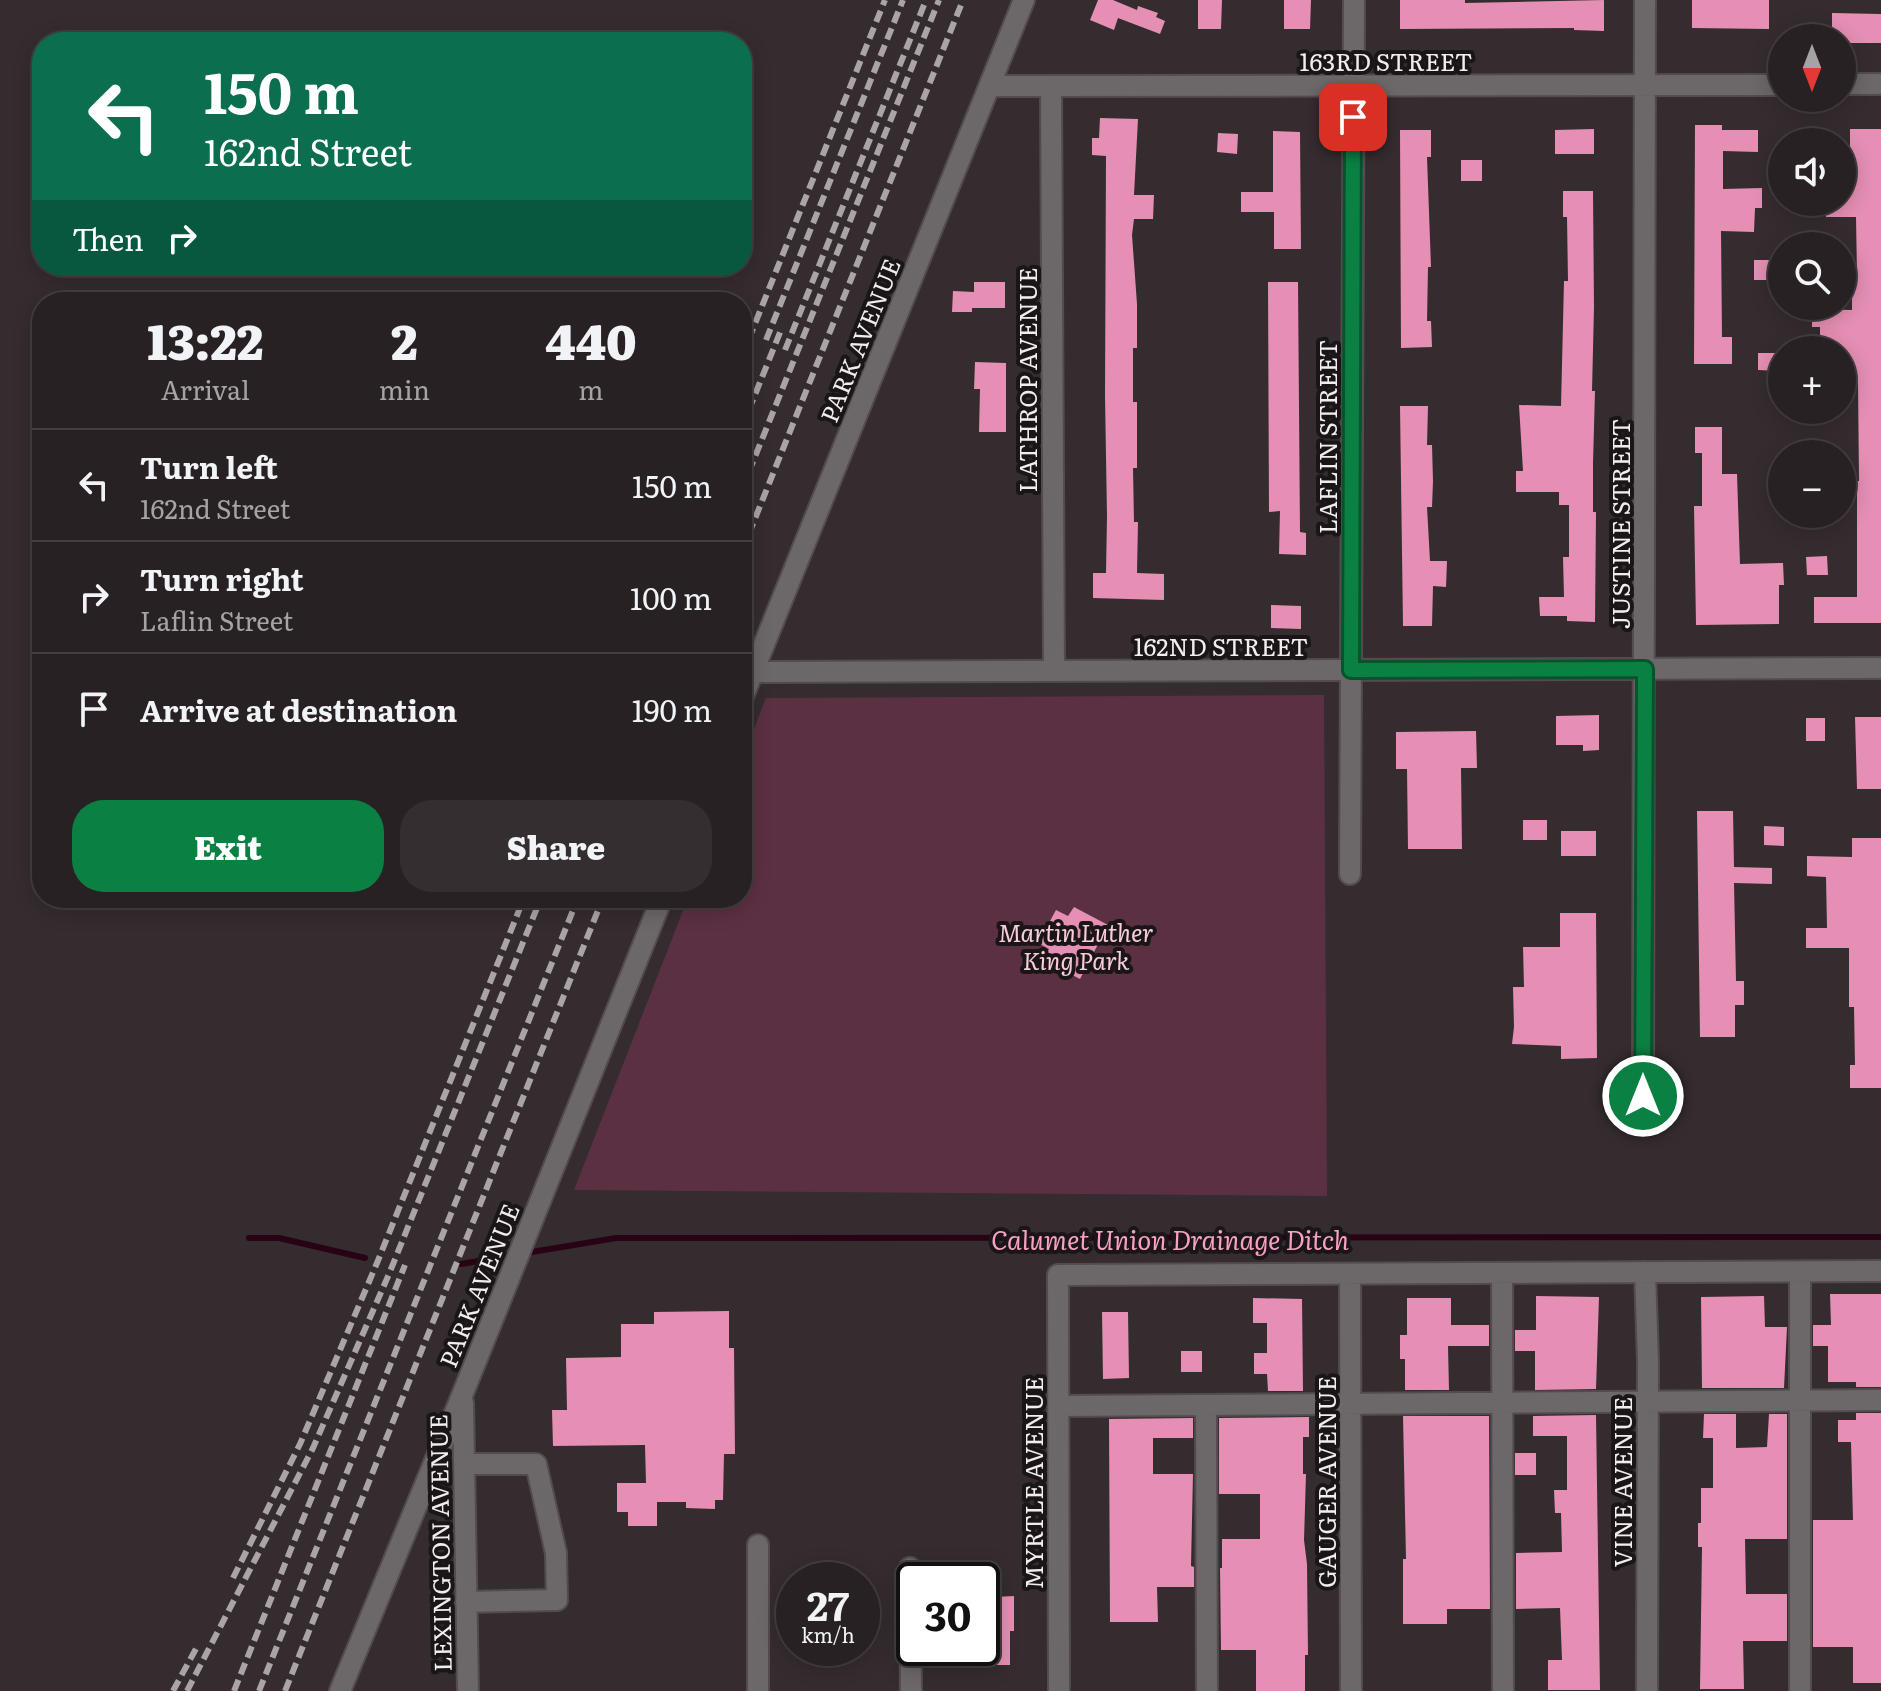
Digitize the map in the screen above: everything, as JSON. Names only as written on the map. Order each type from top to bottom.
[{"type":"street","name":"PARK AVENUE","points":[[753,672],[1024,0]]},
{"type":"street","name":"LAFLIN STREET","points":[[1350,874],[1354,0]]},
{"type":"street","name":"JUSTINE STREET","points":[[1643,1096],[1645,0]]},
{"type":"street","points":[[1856,84],[1881,84]]},
{"type":"street","name":"163RD STREET","points":[[990,86],[1768,85]]},
{"type":"street","name":"LATHROP AVENUE","points":[[1051,88],[1054,671]]},
{"type":"street","name":"162ND STREET","points":[[753,672],[1881,668]]},
{"type":"street","name":"PARK AVENUE","points":[[340,1691],[658,908]]},
{"type":"street","points":[[1350,1274],[1881,1271]]},
{"type":"street","name":"VINE AVENUE","points":[[1645,1272],[1647,1691]]},
{"type":"street","points":[[1800,1272],[1800,1691]]},
{"type":"street","points":[[1502,1273],[1503,1691]]},
{"type":"street","name":"MYRTLE AVENUE","points":[[1059,1691],[1058,1275],[1350,1274]]},
{"type":"street","name":"GAUGER AVENUE","points":[[1350,1274],[1351,1691]]},
{"type":"street","name":"LEXINGTON AVENUE","points":[[463,1393],[468,1691]]},
{"type":"street","points":[[1058,1406],[1881,1400]]},
{"type":"street","points":[[1206,1405],[1207,1691]]},
{"type":"street","points":[[464,1464],[536,1464],[556,1553],[557,1600],[466,1602]]},
{"type":"street","points":[[758,1545],[758,1691]]},
{"type":"street","points":[[911,1666],[911,1691]]},
{"type":"green space","name":"Martin Luther King Park","points":[[1324,695],[1327,1196],[574,1190],[684,908],[752,908],[752,734],[766,698]]},
{"type":"building","points":[[1098,0],[1113,0],[1137,10],[1138,6],[1158,13],[1156,17],[1165,21],[1160,34],[1118,18],[1114,30],[1090,20]]},
{"type":"building","points":[[1198,0],[1222,0],[1221,29],[1198,29]]},
{"type":"building","points":[[1284,0],[1311,0],[1310,29],[1284,29]]},
{"type":"building","points":[[1400,0],[1465,0],[1465,3],[1604,0],[1604,31],[1574,28],[1400,29]]},
{"type":"building","points":[[1692,0],[1769,0],[1768,29],[1692,28]]},
{"type":"building","points":[[1832,13],[1881,14],[1881,43],[1856,43],[1856,24],[1832,24]]},
{"type":"building","points":[[1100,118],[1138,119],[1134,195],[1154,195],[1153,219],[1134,219],[1132,235],[1137,304],[1137,348],[1133,348],[1133,402],[1137,402],[1134,522],[1138,522],[1137,573],[1164,574],[1164,600],[1093,598],[1093,573],[1106,573],[1107,516],[1106,156],[1092,155],[1092,138],[1099,138]]},
{"type":"building","points":[[1695,125],[1722,125],[1722,130],[1758,130],[1758,152],[1723,151],[1723,189],[1762,188],[1762,208],[1755,208],[1754,232],[1721,231],[1722,337],[1732,337],[1732,364],[1694,364]]},
{"type":"building","points":[[1594,129],[1594,154],[1555,154],[1555,130]]},
{"type":"building","points":[[1856,129],[1881,129],[1881,623],[1814,623],[1814,597],[1857,597],[1859,481],[1856,336],[1820,336],[1820,327],[1812,327],[1812,320],[1856,320],[1856,217],[1826,217],[1856,216]]},
{"type":"building","points":[[1400,130],[1431,130],[1431,157],[1427,157],[1431,267],[1428,267],[1427,321],[1431,321],[1432,347],[1401,348]]},
{"type":"building","points":[[1273,131],[1300,132],[1301,249],[1274,249],[1274,212],[1241,212],[1241,192],[1273,192]]},
{"type":"building","points":[[1218,133],[1238,134],[1237,154],[1217,152]]},
{"type":"building","points":[[1461,160],[1482,160],[1482,181],[1461,181]]},
{"type":"building","points":[[1563,191],[1593,191],[1595,622],[1567,621],[1567,616],[1540,616],[1539,597],[1564,597],[1563,557],[1569,557],[1569,505],[1559,505],[1559,492],[1516,492],[1516,471],[1523,471],[1519,405],[1561,406],[1564,281],[1568,281],[1567,217],[1563,217]]},
{"type":"building","points":[[1754,260],[1768,260],[1768,280],[1754,280]]},
{"type":"building","points":[[974,282],[1005,282],[1005,308],[972,308],[972,312],[952,312],[953,291],[974,292]]},
{"type":"building","points":[[1268,282],[1298,282],[1300,532],[1306,533],[1306,555],[1279,554],[1280,511],[1269,512]]},
{"type":"building","points":[[1758,353],[1768,353],[1768,370],[1758,370]]},
{"type":"building","points":[[975,362],[1006,363],[1006,432],[979,432],[980,389],[974,389]]},
{"type":"building","points":[[1400,406],[1428,406],[1427,445],[1432,445],[1433,481],[1432,507],[1427,507],[1430,561],[1447,561],[1446,587],[1433,586],[1432,626],[1403,626]]},
{"type":"building","points":[[1695,427],[1722,427],[1722,474],[1737,474],[1740,564],[1783,563],[1784,585],[1779,585],[1779,624],[1696,625],[1694,506],[1702,506],[1702,453],[1695,453]]},
{"type":"building","points":[[1827,556],[1828,575],[1807,575],[1806,557]]},
{"type":"building","points":[[1271,605],[1301,606],[1301,629],[1271,628]]},
{"type":"building","points":[[1599,715],[1599,750],[1583,751],[1583,745],[1556,745],[1556,716]]},
{"type":"building","points":[[1855,717],[1881,717],[1881,789],[1857,789]]},
{"type":"building","points":[[1806,718],[1825,718],[1825,741],[1806,741]]},
{"type":"building","points":[[1476,731],[1477,768],[1461,768],[1462,849],[1408,849],[1407,769],[1396,769],[1396,732]]},
{"type":"building","points":[[1697,811],[1733,811],[1734,867],[1772,868],[1772,884],[1734,883],[1736,981],[1744,981],[1744,1005],[1735,1005],[1735,1037],[1700,1037]]},
{"type":"building","points":[[1523,820],[1547,820],[1547,840],[1523,840]]},
{"type":"building","points":[[1764,826],[1784,827],[1784,846],[1764,845]]},
{"type":"building","points":[[1561,831],[1596,831],[1596,856],[1561,856]]},
{"type":"building","points":[[1852,838],[1881,838],[1881,1088],[1850,1088],[1850,1065],[1855,1065],[1854,1007],[1849,1007],[1849,948],[1806,948],[1806,928],[1827,928],[1826,877],[1807,876],[1807,856],[1852,857]]},
{"type":"building","points":[[1074,907],[1108,925],[1080,979],[1043,960],[1049,949],[1038,943],[1056,910],[1068,916]]},
{"type":"building","points":[[1560,913],[1596,913],[1597,1058],[1561,1059],[1561,1046],[1512,1044],[1513,987],[1524,987],[1523,947],[1560,947]]},
{"type":"building","points":[[1830,1294],[1881,1294],[1881,1387],[1856,1387],[1856,1382],[1828,1382],[1828,1346],[1813,1346],[1813,1325],[1831,1325]]},
{"type":"building","points":[[1536,1296],[1599,1297],[1596,1389],[1535,1390],[1535,1351],[1515,1351],[1515,1330],[1536,1330]]},
{"type":"building","points":[[1764,1296],[1765,1327],[1787,1327],[1784,1388],[1702,1388],[1701,1297]]},
{"type":"building","points":[[1253,1298],[1302,1299],[1303,1391],[1268,1391],[1267,1374],[1254,1374],[1254,1353],[1267,1353],[1267,1323],[1253,1323]]},
{"type":"building","points":[[1407,1298],[1451,1298],[1451,1325],[1489,1325],[1489,1346],[1448,1346],[1449,1390],[1405,1390],[1405,1359],[1400,1359],[1400,1335],[1407,1335]]},
{"type":"building","points":[[729,1311],[729,1348],[734,1348],[735,1454],[724,1454],[723,1500],[715,1500],[715,1509],[686,1508],[686,1502],[657,1502],[657,1526],[628,1526],[628,1512],[617,1512],[617,1483],[646,1483],[645,1445],[553,1446],[552,1410],[567,1410],[566,1358],[621,1357],[621,1324],[654,1324],[654,1312]]},
{"type":"building","points":[[1102,1312],[1128,1312],[1129,1378],[1103,1379]]},
{"type":"building","points":[[1181,1351],[1202,1351],[1202,1372],[1181,1372]]},
{"type":"building","points":[[1856,1413],[1881,1413],[1881,1683],[1853,1683],[1853,1647],[1813,1647],[1813,1520],[1853,1520],[1851,1442],[1838,1442],[1838,1420],[1856,1420]]},
{"type":"building","points":[[1704,1414],[1736,1414],[1736,1448],[1767,1447],[1769,1414],[1787,1414],[1787,1539],[1745,1539],[1746,1594],[1787,1594],[1787,1641],[1743,1641],[1744,1689],[1700,1689],[1702,1547],[1698,1547],[1698,1523],[1701,1523],[1701,1488],[1713,1488],[1713,1438],[1703,1438]]},
{"type":"building","points":[[1596,1415],[1600,1690],[1548,1690],[1548,1660],[1562,1660],[1560,1608],[1516,1609],[1516,1553],[1562,1552],[1561,1513],[1555,1513],[1554,1490],[1567,1490],[1567,1436],[1533,1436],[1533,1416]]},
{"type":"building","points":[[1403,1416],[1489,1416],[1490,1609],[1447,1609],[1447,1624],[1403,1624],[1403,1559],[1406,1559]]},
{"type":"building","points":[[1309,1417],[1309,1437],[1303,1437],[1308,1655],[1305,1655],[1305,1691],[1256,1691],[1256,1650],[1221,1650],[1220,1568],[1222,1539],[1260,1539],[1260,1494],[1219,1494],[1219,1418]]},
{"type":"building","points":[[1193,1418],[1193,1438],[1153,1438],[1153,1474],[1193,1474],[1191,1566],[1194,1567],[1194,1587],[1157,1587],[1158,1622],[1110,1622],[1109,1419]]},
{"type":"building","points":[[1515,1453],[1536,1453],[1536,1475],[1515,1475]]},
{"type":"building","points":[[1014,1596],[1010,1665],[1000,1665],[1000,1597]]},
{"type":"waterway","name":"Calumet Union Drainage Ditch","points":[[526,1253],[616,1238],[1881,1237]]},
{"type":"waterway","name":"Calumet Union Drainage Ditch","points":[[249,1238],[279,1238],[365,1258]]},
{"type":"waterway","name":"Calumet Union Drainage Ditch","points":[[461,1264],[515,1255]]},
{"type":"railway","points":[[752,331],[885,0]]},
{"type":"railway","points":[[766,340],[903,0]]},
{"type":"railway","points":[[785,350],[926,0]]},
{"type":"railway","points":[[752,464],[939,0]]},
{"type":"railway","points":[[752,526],[963,0]]},
{"type":"railway","points":[[752,402],[781,330]]},
{"type":"railway","points":[[233,1578],[300,1444],[377,1263],[520,908]]},
{"type":"railway","points":[[187,1691],[313,1448],[389,1274],[537,908]]},
{"type":"railway","points":[[259,1691],[574,908]]},
{"type":"railway","points":[[285,1691],[599,908]]},
{"type":"railway","points":[[234,1691],[405,1265]]},
{"type":"railway","points":[[173,1691],[198,1645]]},
{"type":"route","points":[[1353,117],[1351,670],[1645,669],[1643,1096]]}]
